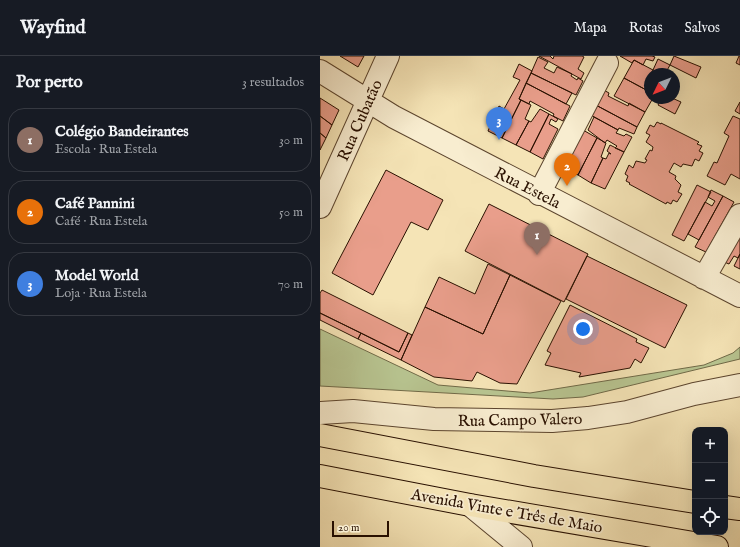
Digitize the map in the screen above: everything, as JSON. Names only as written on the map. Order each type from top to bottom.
[{"type":"highway","points":[[320,435],[534,476],[692,502]]},
{"type":"highway","name":"Avenida Vinte e Três de Maio","points":[[320,476],[470,505],[717,547]]},
{"type":"highway","points":[[728,507],[740,509]]},
{"type":"street","name":"Rua Cubatão","points":[[320,206],[388,56]]},
{"type":"street","points":[[539,194],[606,63]]},
{"type":"street","name":"Rua Estela","points":[[320,71],[368,102],[539,194],[589,217],[740,296]]},
{"type":"street","points":[[704,278],[740,214]]},
{"type":"street","name":"Rua Campo Valero","points":[[320,412],[353,411],[434,419],[552,421],[588,418],[627,412],[694,394],[740,385]]},
{"type":"street","points":[[470,505],[522,547]]},
{"type":"green space","points":[[320,329],[438,385],[530,393],[704,365],[733,353],[740,347],[740,359],[583,397],[553,399],[320,386]]},
{"type":"building","points":[[340,56],[364,56],[358,67]]},
{"type":"building","points":[[539,56],[550,56],[553,59],[554,56],[582,56],[584,57],[578,69],[584,73],[581,79]]},
{"type":"building","points":[[620,56],[655,57],[653,61],[646,59],[643,65],[634,60],[632,63]]},
{"type":"building","points":[[674,56],[701,67],[696,78],[680,70],[680,68],[670,65]]},
{"type":"building","points":[[740,56],[740,65],[736,63]]},
{"type":"building","points":[[538,57],[548,62],[544,68],[554,73],[557,67],[572,74],[571,76],[577,80],[578,78],[583,81],[576,95],[531,73]]},
{"type":"building","points":[[658,59],[670,65],[668,68],[654,68]]},
{"type":"building","points":[[634,60],[649,68],[644,68],[644,89],[624,78]]},
{"type":"building","points":[[519,64],[532,71],[519,99],[521,100],[502,138],[488,131],[499,106],[504,109],[520,80],[513,77]]},
{"type":"building","points":[[531,73],[572,93],[566,104],[526,83]]},
{"type":"building","points":[[624,78],[644,89],[644,104],[650,104],[645,112],[614,96]]},
{"type":"building","points":[[526,83],[570,106],[563,121],[553,116],[554,114],[530,101],[529,104],[519,99]]},
{"type":"building","points":[[600,88],[609,93],[608,96],[628,106],[629,103],[645,112],[637,127],[592,103]]},
{"type":"building","points":[[320,98],[339,110],[332,125],[320,116]]},
{"type":"building","points":[[521,100],[531,105],[525,119],[529,121],[516,145],[502,138]]},
{"type":"building","points":[[740,102],[740,114],[735,111]]},
{"type":"building","points":[[592,103],[637,127],[634,134],[619,128],[618,130],[587,113]]},
{"type":"building","points":[[659,104],[680,104],[675,114]]},
{"type":"building","points":[[540,109],[549,114],[530,152],[516,145],[529,121],[531,122]]},
{"type":"building","points":[[549,114],[558,119],[556,122],[551,119],[549,124],[558,129],[543,159],[530,152]]},
{"type":"building","points":[[320,116],[332,125],[326,138],[320,133]]},
{"type":"building","points":[[733,116],[740,119],[740,179],[731,174],[725,185],[707,176],[714,162],[717,163],[729,136],[724,133]]},
{"type":"building","points":[[594,117],[618,130],[616,133],[624,136],[626,134],[632,137],[624,152],[615,148],[617,146],[607,140],[605,143],[588,130]]},
{"type":"building","points":[[657,122],[699,142],[697,144],[702,146],[699,151],[703,153],[699,161],[695,159],[692,166],[683,164],[681,167],[674,163],[669,172],[676,176],[675,179],[681,185],[678,192],[682,194],[677,202],[673,200],[671,204],[667,202],[666,204],[626,181],[628,176],[625,174],[629,165],[633,168],[636,161],[645,163],[647,160],[645,159],[650,150],[652,151],[653,147],[646,142],[650,135],[646,133],[650,125],[654,127]]},
{"type":"building","points":[[583,130],[597,138],[578,175],[564,169]]},
{"type":"building","points":[[320,133],[326,138],[320,150]]},
{"type":"building","points":[[597,138],[606,143],[601,157],[603,158],[591,183],[578,175]]},
{"type":"building","points":[[610,145],[624,152],[605,189],[591,183],[603,158],[606,159],[609,153],[611,154],[607,151]]},
{"type":"building","points":[[386,170],[443,200],[428,230],[411,222],[373,295],[332,273]]},
{"type":"building","points":[[697,185],[711,192],[684,241],[672,235]]},
{"type":"building","points":[[711,190],[723,196],[699,240],[688,234],[705,202],[712,206],[715,201],[708,197]]},
{"type":"building","points":[[723,196],[734,202],[706,252],[695,247]]},
{"type":"building","points":[[489,204],[588,254],[564,302],[465,251]]},
{"type":"building","points":[[740,227],[740,254],[738,258],[734,256],[729,264],[722,261]]},
{"type":"building","points":[[740,254],[740,269],[734,266]]},
{"type":"building","points":[[587,256],[687,305],[665,348],[566,299]]},
{"type":"building","points":[[488,264],[510,275],[483,334],[425,307],[439,277],[475,294]]},
{"type":"building","points":[[510,275],[561,301],[517,384],[500,383],[477,372],[472,381],[434,377],[401,360],[425,307],[483,334]]},
{"type":"building","points":[[322,290],[408,333],[399,352],[320,313],[320,293]]},
{"type":"building","points":[[570,305],[637,339],[636,342],[649,348],[641,363],[635,359],[630,368],[579,377],[581,373],[545,365],[551,353],[547,351]]},
{"type":"building","points":[[320,313],[361,333],[358,339],[320,320]]},
{"type":"building","points":[[361,333],[399,352],[408,333],[412,335],[401,360],[358,339]]},
{"type":"place","name":"Model World","points":[[499,140]]},
{"type":"place","name":"Café Pannini","points":[[567,186]]},
{"type":"place","name":"Colégio Bandeirantes","points":[[537,255]]}]
